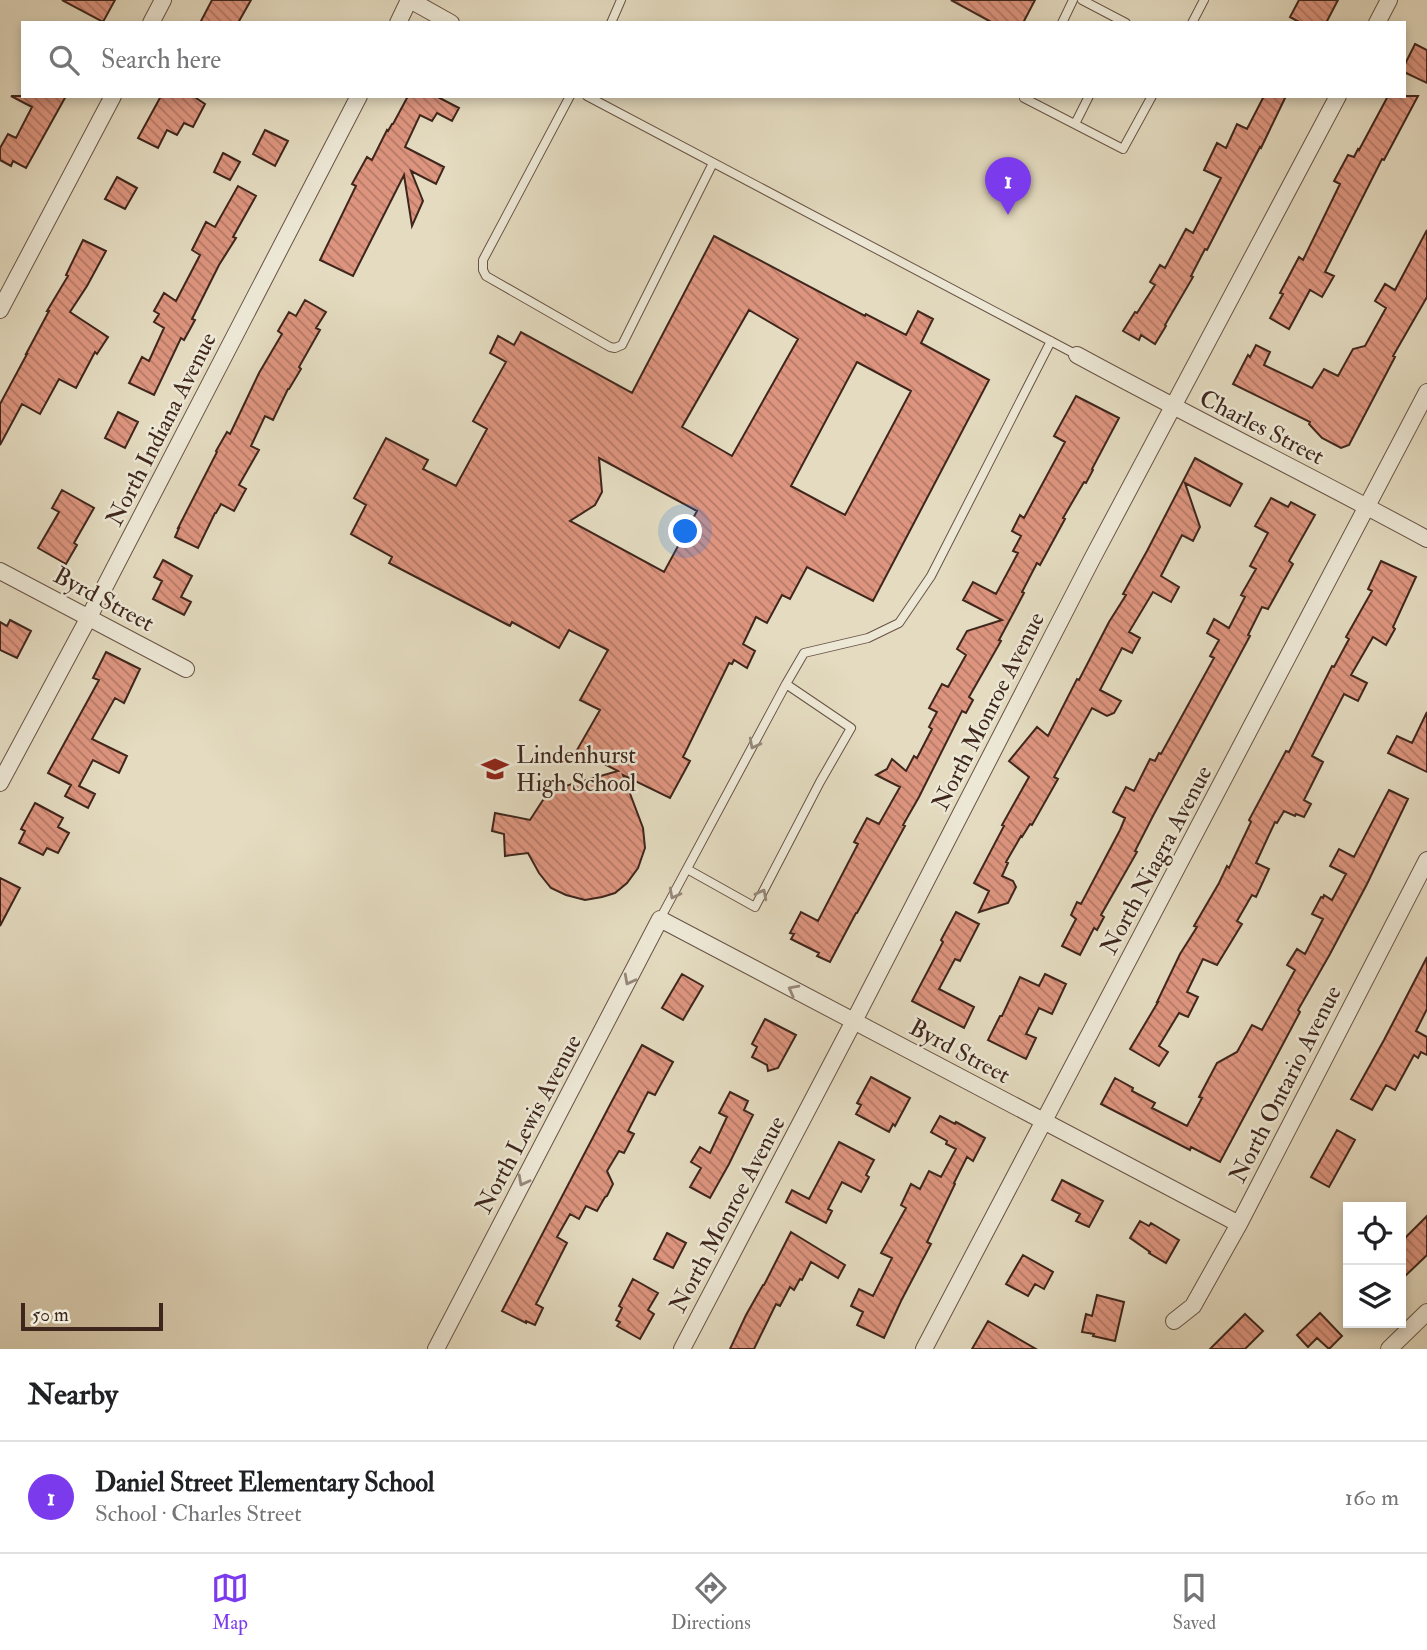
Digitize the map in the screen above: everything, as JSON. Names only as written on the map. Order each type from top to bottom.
[{"type":"street","points":[[152,21],[163,0]]},
{"type":"street","points":[[399,21],[410,0],[447,21]]},
{"type":"street","points":[[1378,21],[1389,0]]},
{"type":"street","points":[[0,310],[112,98]]},
{"type":"street","name":"North Indiana Avenue","points":[[0,783],[358,98]]},
{"type":"street","name":"North Monroe Avenue","points":[[682,1349],[1092,559],[1337,98]]},
{"type":"street","name":"Charles Street","points":[[1077,355],[1427,539]]},
{"type":"street","name":"North Niagra Avenue","points":[[924,1349],[1427,392]]},
{"type":"street","name":"Byrd Street","points":[[0,571],[186,669]]},
{"type":"street","name":"North Ontario Avenue","points":[[1174,1321],[1193,1306],[1239,1224],[1427,860]]},
{"type":"street","name":"Byrd Street","points":[[660,919],[1239,1224]]},
{"type":"street","name":"North Lewis Avenue","points":[[436,1349],[660,919]]},
{"type":"street","points":[[1389,1349],[1427,1312]]},
{"type":"lane","points":[[612,21],[621,0]]},
{"type":"lane","points":[[1063,21],[1073,0]]},
{"type":"lane","points":[[1082,0],[1122,21]]},
{"type":"lane","points":[[1193,21],[1204,0]]},
{"type":"lane","points":[[569,98],[483,260],[483,270],[486,276],[610,347],[621,345],[713,163]]},
{"type":"lane","points":[[593,98],[1077,355]]},
{"type":"lane","points":[[1024,98],[1123,149],[1151,98]]},
{"type":"lane","points":[[1075,124],[1088,98]]},
{"type":"lane","points":[[660,919],[804,653],[868,638],[899,623],[931,576],[1051,341]]},
{"type":"lane","points":[[687,869],[755,907],[851,728],[786,684]]},
{"type":"building","points":[[62,0],[115,0],[101,21]]},
{"type":"building","points":[[212,0],[251,0],[239,21],[201,21]]},
{"type":"building","points":[[951,0],[1035,0],[1024,21],[989,21]]},
{"type":"building","points":[[1299,0],[1338,0],[1327,21],[1297,21],[1290,17]]},
{"type":"building","points":[[1415,44],[1427,50],[1427,83],[1406,73],[1406,62]]},
{"type":"building","points":[[11,96],[65,98],[26,168],[13,161],[11,166],[0,160],[0,148],[8,134],[16,138],[32,107]]},
{"type":"building","points":[[1418,96],[1384,160],[1382,159],[1325,272],[1334,276],[1322,297],[1310,290],[1289,329],[1270,318],[1283,294],[1280,293],[1299,257],[1303,260],[1340,184],[1334,181],[1348,155],[1354,157],[1387,98]]},
{"type":"building","points":[[160,98],[196,98],[205,104],[193,127],[184,123],[177,135],[167,130],[158,148],[138,138]]},
{"type":"building","points":[[407,98],[440,98],[459,108],[452,121],[437,113],[432,121],[420,115],[405,147],[444,167],[436,184],[411,171],[423,201],[412,226],[404,175],[353,276],[320,260],[356,186],[352,184],[367,157],[372,160],[387,130]]},
{"type":"building","points":[[1263,98],[1285,98],[1166,326],[1155,344],[1141,335],[1139,340],[1123,331],[1155,285],[1150,282],[1160,265],[1165,268],[1186,229],[1193,233],[1221,178],[1204,170],[1217,143],[1226,148],[1237,124],[1247,129]]},
{"type":"building","points":[[265,130],[288,141],[275,166],[253,154]]},
{"type":"building","points":[[223,153],[240,162],[230,180],[214,172]]},
{"type":"building","points":[[117,177],[137,188],[125,209],[105,199]]},
{"type":"building","points":[[238,186],[256,196],[192,319],[195,320],[184,340],[181,338],[154,395],[129,383],[142,357],[149,361],[164,328],[154,322],[159,314],[154,311],[164,293],[176,301],[200,255],[192,250],[206,222],[215,227]]},
{"type":"building","points":[[1427,230],[1427,297],[1393,356],[1395,357],[1349,445],[1341,448],[1322,438],[1310,422],[1233,384],[1256,345],[1270,352],[1264,365],[1312,388],[1324,369],[1338,376],[1353,349],[1365,346],[1386,308],[1375,301],[1385,284],[1395,290]]},
{"type":"building","points":[[714,236],[906,335],[918,311],[933,319],[921,343],[989,380],[873,601],[807,567],[790,599],[782,595],[767,623],[756,617],[743,644],[755,651],[747,668],[734,660],[732,664],[729,663],[683,757],[690,761],[670,798],[623,775],[643,828],[645,848],[638,868],[627,883],[615,893],[585,900],[551,888],[528,853],[505,856],[504,834],[492,831],[495,813],[530,820],[543,800],[562,787],[618,771],[577,750],[600,710],[580,700],[608,650],[569,630],[559,648],[512,622],[510,626],[389,563],[392,557],[351,534],[366,505],[354,498],[386,438],[428,460],[423,469],[456,486],[487,429],[473,421],[506,362],[490,353],[498,336],[514,345],[521,332],[632,393]],"holes":[[[749,310],[798,339],[732,456],[682,427]],[[857,362],[911,391],[845,515],[791,486]],[[599,458],[697,511],[664,572],[570,521],[595,505],[602,492]]]},
{"type":"building","points":[[83,240],[106,251],[70,312],[108,337],[97,354],[95,352],[76,388],[59,379],[40,414],[22,404],[0,445],[0,404],[47,311],[68,276],[66,275]]},
{"type":"building","points":[[305,300],[326,312],[316,328],[320,330],[273,420],[265,416],[251,446],[259,450],[239,485],[246,489],[234,511],[221,504],[198,548],[175,537],[216,451],[227,432],[230,434],[259,373],[282,334],[278,331],[289,312],[296,316]]},
{"type":"building","points":[[1076,396],[1119,418],[1040,565],[1037,563],[999,640],[1001,641],[969,697],[973,700],[966,713],[962,711],[903,825],[905,826],[830,962],[817,956],[819,953],[791,939],[794,934],[790,933],[801,912],[818,921],[858,844],[854,842],[867,818],[879,824],[900,787],[876,775],[887,769],[892,759],[906,771],[914,756],[917,758],[932,729],[929,727],[937,712],[929,708],[942,684],[948,687],[966,655],[957,649],[967,631],[1002,620],[963,600],[973,582],[996,594],[1018,553],[1013,551],[1021,536],[1012,531],[1020,515],[1024,518],[1065,442],[1054,436]]},
{"type":"building","points":[[118,412],[138,422],[125,448],[105,438]]},
{"type":"building","points":[[1195,458],[1242,484],[1230,506],[1185,483],[1200,527],[1193,541],[1182,535],[1161,576],[1179,587],[1171,602],[1153,592],[1129,632],[1140,638],[1132,653],[1122,648],[1100,690],[1121,701],[1114,713],[1107,716],[1092,708],[1054,777],[1058,779],[1032,825],[1030,824],[1021,836],[1006,862],[1008,863],[1002,876],[1013,881],[1016,887],[1008,903],[979,912],[989,891],[974,883],[1029,777],[1009,761],[1037,727],[1048,736],[1077,679],[1079,680],[1126,595],[1123,594]]},
{"type":"building","points":[[62,490],[94,508],[74,543],[77,545],[66,564],[38,548],[59,512],[52,508]]},
{"type":"building","points":[[1271,498],[1288,507],[1291,502],[1315,515],[1289,561],[1293,564],[1268,609],[1262,607],[1248,635],[1250,636],[1101,915],[1104,917],[1097,930],[1094,928],[1080,955],[1062,946],[1076,919],[1071,915],[1077,902],[1081,904],[1125,818],[1113,812],[1126,787],[1134,791],[1150,759],[1155,761],[1159,753],[1161,754],[1214,658],[1210,656],[1219,640],[1207,633],[1214,619],[1229,628],[1245,597],[1241,595],[1256,569],[1250,566],[1268,533],[1255,526]]},
{"type":"building","points":[[163,560],[192,576],[181,597],[191,602],[184,615],[153,599],[162,581],[154,577]]},
{"type":"building","points":[[1381,561],[1416,577],[1393,627],[1395,629],[1386,645],[1373,637],[1351,675],[1367,683],[1358,701],[1344,694],[1312,756],[1323,762],[1304,800],[1311,804],[1304,817],[1284,811],[1277,823],[1275,822],[1256,863],[1269,869],[1256,897],[1252,895],[1237,921],[1242,924],[1217,965],[1203,959],[1187,992],[1198,997],[1188,1017],[1179,1013],[1159,1046],[1168,1052],[1159,1066],[1130,1049],[1197,927],[1194,926],[1227,866],[1229,868],[1251,822],[1249,820],[1286,751],[1289,752],[1332,666],[1334,667],[1349,639],[1346,637],[1372,591],[1368,589]]},
{"type":"building","points":[[10,620],[31,631],[17,658],[0,650],[0,622],[7,626]]},
{"type":"building","points":[[106,652],[140,669],[124,703],[115,698],[92,739],[127,756],[119,773],[93,760],[79,786],[95,794],[88,808],[65,796],[71,785],[48,773],[99,680],[93,678]]},
{"type":"building","points":[[1427,712],[1427,772],[1388,753],[1397,736],[1412,743]]},
{"type":"building","points":[[1389,790],[1408,799],[1367,884],[1220,1162],[1191,1147],[1190,1150],[1101,1104],[1115,1078],[1155,1103],[1152,1108],[1187,1126],[1217,1063],[1237,1052],[1252,1025],[1262,1030],[1295,970],[1287,965],[1297,949],[1305,954],[1323,919],[1312,914],[1321,897],[1324,895],[1332,900],[1346,874],[1330,866],[1339,849],[1354,857]]},
{"type":"building","points":[[35,803],[63,818],[58,827],[69,833],[58,853],[47,848],[43,855],[19,843],[25,831],[21,829]]},
{"type":"building","points":[[0,878],[20,888],[0,926]]},
{"type":"building","points":[[956,912],[979,924],[960,961],[955,959],[939,989],[974,1007],[964,1028],[912,1001]]},
{"type":"building","points":[[1427,957],[1427,1009],[1416,1031],[1427,1037],[1427,1055],[1421,1052],[1418,1058],[1414,1055],[1395,1090],[1386,1085],[1372,1110],[1351,1099]]},
{"type":"building","points":[[682,974],[703,986],[683,1020],[662,1008]]},
{"type":"building","points":[[1045,974],[1066,984],[1052,1014],[1039,1008],[1026,1034],[1036,1038],[1026,1059],[988,1040],[1020,977],[1039,986]]},
{"type":"building","points":[[765,1019],[796,1035],[778,1068],[768,1071],[767,1065],[752,1057],[757,1047],[752,1044]]},
{"type":"building","points":[[642,1045],[673,1062],[655,1095],[648,1092],[628,1131],[634,1134],[624,1153],[619,1151],[607,1171],[613,1184],[607,1196],[597,1211],[586,1206],[579,1219],[570,1214],[557,1237],[567,1243],[536,1304],[543,1308],[535,1325],[526,1323],[502,1311]]},
{"type":"building","points":[[871,1077],[910,1098],[889,1132],[856,1114],[861,1105],[857,1103]]},
{"type":"building","points":[[730,1092],[748,1101],[744,1110],[753,1115],[710,1198],[690,1187],[701,1168],[691,1162],[700,1147],[710,1153],[727,1117],[719,1113]]},
{"type":"building","points":[[940,1116],[985,1138],[973,1161],[967,1157],[927,1242],[931,1244],[884,1338],[857,1325],[863,1312],[851,1306],[859,1289],[873,1296],[892,1258],[881,1253],[906,1208],[901,1205],[911,1184],[920,1189],[929,1171],[941,1177],[956,1149],[931,1132]]},
{"type":"building","points":[[1337,1130],[1355,1140],[1329,1187],[1311,1177]]},
{"type":"building","points":[[839,1142],[874,1160],[861,1192],[842,1182],[828,1209],[832,1211],[826,1223],[786,1202],[792,1190],[809,1199]]},
{"type":"building","points":[[1062,1180],[1103,1201],[1089,1227],[1076,1221],[1080,1214],[1052,1200]]},
{"type":"building","points":[[1427,1216],[1427,1255],[1406,1275],[1406,1265],[1406,1237]]},
{"type":"building","points":[[1140,1221],[1149,1226],[1151,1223],[1179,1240],[1166,1263],[1130,1238]]},
{"type":"building","points":[[791,1232],[845,1265],[838,1278],[811,1262],[794,1290],[790,1287],[780,1306],[776,1304],[754,1349],[730,1349],[746,1315]]},
{"type":"building","points":[[667,1233],[686,1243],[673,1268],[654,1259]]},
{"type":"building","points":[[1023,1255],[1053,1272],[1044,1289],[1035,1284],[1028,1296],[1006,1284]]},
{"type":"building","points":[[633,1279],[658,1293],[648,1310],[654,1314],[640,1339],[617,1326],[620,1322],[616,1320],[622,1308],[619,1306]]},
{"type":"building","points":[[1097,1295],[1124,1302],[1115,1341],[1082,1332],[1086,1314],[1092,1316]]},
{"type":"building","points":[[1320,1313],[1342,1336],[1329,1349],[1317,1338],[1308,1347],[1297,1335]]},
{"type":"building","points":[[1245,1314],[1263,1331],[1245,1349],[1210,1349]]},
{"type":"building","points":[[988,1321],[1036,1349],[972,1349]]},
{"type":"place","name":"Daniel Street Elementary School","points":[[1008,215]]},
{"type":"place","name":"Lindenhurst High School","points":[[495,769]]}]
